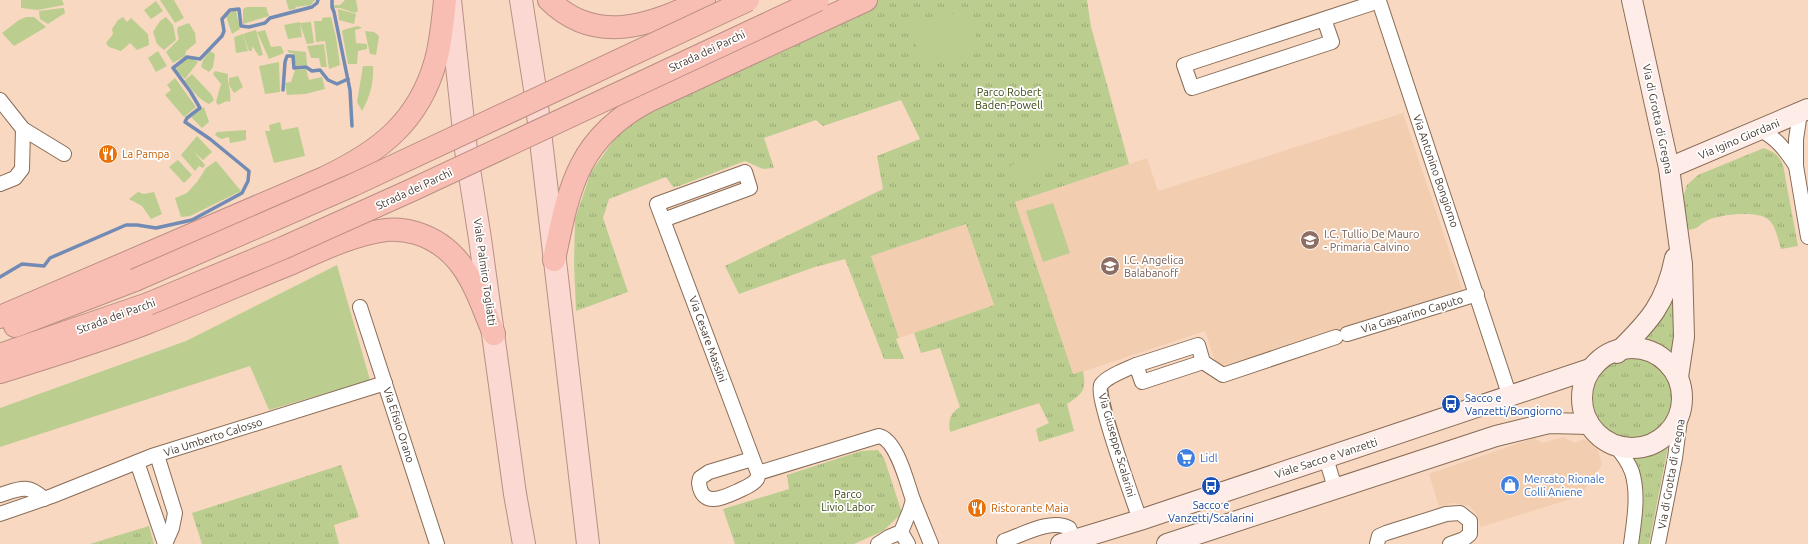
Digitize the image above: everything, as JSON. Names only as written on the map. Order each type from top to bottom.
[{"type":"highway","points":[[0,317],[317,181],[354,164],[369,154],[396,132],[412,111],[424,90],[436,61],[441,36],[445,0]]},
{"type":"highway","points":[[549,0],[560,10],[578,20],[596,25],[614,27],[646,24],[671,15],[704,0]]},
{"type":"highway","points":[[0,332],[51,314],[135,280],[353,185],[748,0]]},
{"type":"highway","name":"Strada dei Parchi","points":[[0,355],[148,304],[276,251],[412,190],[818,0]]},
{"type":"highway","points":[[554,260],[566,204],[579,169],[596,142],[614,123],[633,109],[650,100],[866,0]]},
{"type":"highway","points":[[0,372],[120,333],[332,246],[386,230],[401,230],[421,235],[438,243],[454,255],[469,275],[494,334]]},
{"type":"main road","name":"Viale Palmiro Togliatti","points":[[450,0],[466,150],[494,334],[515,494],[524,544]]},
{"type":"main road","points":[[521,0],[535,89],[554,260],[574,411],[588,544]]},
{"type":"street","name":"Via di Grotta di Gregna","points":[[1632,0],[1669,168],[1682,264],[1684,337],[1678,377]]},
{"type":"street","name":"Via Antonino Bongiorno","points":[[1324,19],[1332,42],[1192,88],[1184,65],[1324,19],[1379,1],[1510,397]]},
{"type":"street","points":[[0,100],[23,129],[64,154]]},
{"type":"street","name":"Via Igino Giordani","points":[[1669,168],[1804,111]]},
{"type":"street","points":[[1804,111],[1796,139],[1796,166],[1806,212],[1808,237]]},
{"type":"street","points":[[0,184],[14,178],[22,169],[23,129]]},
{"type":"street","points":[[1760,130],[1772,136],[1781,144],[1796,166]]},
{"type":"street","name":"Via Cesare Massini","points":[[663,220],[750,188],[744,172],[657,204],[752,459],[758,473]]},
{"type":"street","name":"Via di Grotta di Gregna","points":[[1617,353],[1644,326],[1661,303],[1670,278],[1678,239]]},
{"type":"street","name":"Via Gasparino Caputo","points":[[1342,336],[1477,294]]},
{"type":"street","name":"Via Efisio Orano","points":[[360,307],[436,544]]},
{"type":"street","name":"Via Giuseppe Scalarini","points":[[1140,520],[1104,410],[1100,386],[1105,381],[1136,365],[1198,345],[1204,362],[1223,375],[1342,336]]},
{"type":"street","name":"Via di Grotta di Gregna","points":[[1658,544],[1675,458],[1682,404],[1682,391],[1678,377],[1667,363],[1652,353],[1635,350],[1617,353],[1598,362],[1590,369],[1584,380],[1581,394],[1584,412],[1589,424],[1599,435],[1622,446],[1640,447],[1659,440],[1672,429],[1677,421],[1682,404]]},
{"type":"street","name":"Viale Sacco e Vanzetti","points":[[1068,542],[1140,520],[1590,369]]},
{"type":"street","name":"Via Umberto Calosso","points":[[0,514],[44,499],[157,455],[385,383]]},
{"type":"street","points":[[1167,544],[1496,436],[1533,426],[1549,424],[1589,424]]},
{"type":"street","points":[[752,459],[704,474],[699,483],[699,488],[702,493],[710,499],[724,497],[751,485],[757,479],[758,473],[879,436],[888,440],[895,450],[931,544]]},
{"type":"street","name":"Via di Grotta di Gregna","points":[[1613,443],[1625,458],[1633,476],[1635,502],[1631,544]]},
{"type":"street","points":[[157,455],[175,514],[172,528],[165,544]]},
{"type":"street","points":[[1326,458],[1335,488]]},
{"type":"street","points":[[137,462],[165,544]]},
{"type":"street","points":[[0,495],[26,488],[34,490],[44,499]]},
{"type":"street","points":[[904,535],[913,500]]},
{"type":"street","points":[[1377,544],[1379,536],[1386,533],[1446,514],[1462,514],[1470,521],[1470,534],[1464,539],[1450,544]]},
{"type":"street","points":[[1001,543],[1051,525],[1061,525],[1069,528],[1068,542]]},
{"type":"street","points":[[878,544],[889,537],[904,535],[925,528]]},
{"type":"shaded area","name":"I.C. Tullio De Mauro - Primaria Calvino","points":[[1403,113],[1462,289],[1224,369],[1217,367],[1205,331],[1073,375],[1015,202],[1147,158],[1158,191]]},
{"type":"shaded area","points":[[966,224],[994,306],[899,338],[871,256]]},
{"type":"shaded area","name":"Mercato Rionale Colli Aniene","points":[[1563,437],[1575,443],[1584,439],[1597,446],[1602,465],[1580,496],[1481,527],[1477,515],[1469,506],[1453,503],[1439,507],[1429,474],[1534,438],[1543,443]]},
{"type":"green space","points":[[21,0],[62,0],[64,5],[38,10],[21,8]]},
{"type":"green space","points":[[160,0],[174,0],[184,18],[175,23]]},
{"type":"green space","points":[[286,0],[315,0],[311,5],[296,7],[295,9],[289,10]]},
{"type":"green space","points":[[345,0],[356,0],[358,11],[355,13],[340,8],[334,8],[333,5],[340,5]]},
{"type":"green space","name":"Parco Robert Baden-Powell","points":[[877,0],[1087,0],[1091,27],[1129,164],[1015,202],[1073,374],[1083,371],[1084,388],[1080,394],[1067,404],[1074,431],[1039,442],[1036,429],[1049,423],[1039,403],[950,432],[950,418],[960,407],[940,348],[921,353],[914,333],[994,305],[966,224],[871,256],[899,338],[896,339],[904,359],[884,359],[845,259],[815,267],[739,294],[725,266],[883,189],[877,156],[920,139],[901,100],[823,126],[816,120],[764,138],[774,168],[763,169],[745,161],[679,186],[673,187],[666,177],[609,199],[603,218],[628,292],[576,311],[574,264],[575,219],[591,172],[621,130],[666,99]]},
{"type":"green space","points":[[156,1],[163,11],[151,19],[144,10]]},
{"type":"green space","points":[[247,7],[266,7],[269,16],[243,24],[243,9]]},
{"type":"green space","points":[[64,8],[65,13],[48,24],[40,19],[39,11]]},
{"type":"green space","points":[[338,9],[356,14],[354,24],[339,20]]},
{"type":"green space","points":[[970,10],[979,53],[920,65],[912,23]]},
{"type":"green space","points":[[233,11],[236,11],[240,29],[232,34],[226,16]]},
{"type":"green space","points":[[26,17],[34,17],[46,27],[14,46],[2,33],[19,20]]},
{"type":"green space","points":[[123,17],[127,22],[131,18],[148,34],[149,45],[137,50],[130,43],[121,51],[109,47],[106,43],[113,34],[112,29],[118,20]]},
{"type":"green space","points":[[166,17],[173,25],[176,40],[164,50],[157,44],[153,32],[160,21]]},
{"type":"green space","points":[[331,17],[336,37],[340,65],[329,69],[325,41],[316,42],[314,21],[322,21],[322,18]]},
{"type":"green space","points":[[299,22],[311,22],[314,43],[307,44],[300,24],[302,37],[288,39],[284,25]]},
{"type":"green space","points":[[189,23],[195,33],[196,43],[186,51],[185,56],[173,63],[166,52],[179,39],[177,31],[178,27]]},
{"type":"green space","points":[[358,26],[362,28],[355,30],[356,43],[367,44],[367,49],[358,51],[357,64],[348,64],[342,31]]},
{"type":"green space","points":[[256,30],[263,55],[259,56],[252,46],[252,51],[249,51],[243,34]]},
{"type":"green space","points":[[265,30],[271,47],[281,46],[284,53],[269,59],[257,32]]},
{"type":"green space","points":[[365,31],[374,32],[379,36],[376,55],[370,54]]},
{"type":"green space","points":[[243,34],[248,51],[236,53],[234,37]]},
{"type":"green space","points":[[324,44],[327,67],[321,67],[319,58],[311,58],[307,46]]},
{"type":"green space","points":[[287,50],[306,52],[307,65],[296,66],[293,53],[289,53]]},
{"type":"green space","points":[[158,51],[167,66],[156,72],[148,58]]},
{"type":"green space","points":[[210,51],[215,54],[213,67],[209,72],[201,67],[203,60]]},
{"type":"green space","points":[[188,57],[198,62],[185,79],[175,70]]},
{"type":"green space","points":[[279,62],[280,92],[265,94],[259,66]]},
{"type":"green space","points":[[363,66],[373,66],[373,78],[371,89],[362,111],[357,102]]},
{"type":"green space","points":[[306,69],[309,80],[322,77],[325,89],[305,94],[287,95],[285,83],[291,82],[295,70]]},
{"type":"green space","points":[[215,71],[228,74],[230,102],[227,101],[218,105],[216,102],[221,84],[213,74]]},
{"type":"green space","points":[[192,74],[211,94],[214,100],[209,104],[199,97],[184,81]]},
{"type":"green space","points":[[238,76],[243,87],[234,93],[229,85],[229,78]]},
{"type":"green space","points":[[175,78],[196,107],[184,117],[165,95],[171,90],[167,85]]},
{"type":"green space","points":[[204,107],[209,122],[202,128],[191,117]]},
{"type":"green space","points":[[280,122],[282,130],[298,127],[305,156],[274,163],[265,131],[270,131],[269,125]]},
{"type":"green space","points":[[246,130],[246,140],[230,143],[229,137],[221,139],[215,135],[217,132]]},
{"type":"green space","points":[[197,136],[212,152],[203,160],[194,152],[205,165],[203,168],[199,166],[195,171],[181,155]]},
{"type":"green space","points":[[1054,145],[1061,160],[1016,182],[1008,167]]},
{"type":"green space","points":[[1764,148],[1776,154],[1783,165],[1798,246],[1781,249],[1776,233],[1769,220],[1757,215],[1740,214],[1721,216],[1708,220],[1694,229],[1686,230],[1684,195],[1687,185],[1698,175]]},
{"type":"green space","points":[[178,160],[192,175],[184,183],[169,167]]},
{"type":"green space","points":[[216,161],[241,191],[190,216],[181,217],[175,198],[187,193],[197,182],[206,168]]},
{"type":"green space","points":[[138,192],[144,194],[154,192],[162,214],[151,219],[142,206],[129,199]]},
{"type":"green space","points":[[1053,203],[1070,253],[1043,262],[1026,211]]},
{"type":"green space","points":[[337,265],[370,380],[269,410],[250,366],[0,447],[0,408],[186,341]]},
{"type":"green space","points":[[1678,274],[1678,365],[1659,351],[1637,344]]},
{"type":"green space","points":[[1625,358],[1641,358],[1662,369],[1673,390],[1673,406],[1662,427],[1641,438],[1625,438],[1611,432],[1604,427],[1599,420],[1593,406],[1593,390],[1599,376],[1604,369],[1611,364]]},
{"type":"green space","points":[[1670,436],[1649,544],[1638,544],[1643,495],[1641,479],[1633,463],[1631,453],[1650,448]]},
{"type":"green space","name":"Parco Livio Labor","points":[[878,450],[884,458],[902,513],[883,531],[854,544],[735,544],[723,509],[789,489],[787,475],[861,451]]},
{"type":"green space","points":[[341,465],[359,517],[334,525],[339,544],[202,544],[192,513]]},
{"type":"green space","points":[[149,526],[154,544],[90,544]]},
{"type":"waterway","points":[[0,277],[22,264],[44,266],[50,258],[126,225],[156,228],[192,220],[242,193],[248,181],[249,171],[210,139],[185,122],[187,118],[200,108],[190,91],[173,68],[187,57],[200,59],[222,36],[224,31],[222,19],[230,10],[239,9],[241,26],[249,27],[265,23],[270,18],[312,7],[318,0]]},
{"type":"waterway","points":[[332,0],[332,7],[350,90],[352,126]]},
{"type":"waterway","points":[[283,90],[285,62],[287,56],[293,56],[294,68],[306,67],[312,71],[320,70],[328,80],[337,84],[348,79]]},
{"type":"place","name":"La Pampa","points":[[108,154]]},
{"type":"place","name":"I.C. Tullio De Mauro - Primaria Calvino","points":[[1310,240]]},
{"type":"place","name":"I.C. Angelica Balabanoff","points":[[1110,266]]},
{"type":"place","name":"Sacco e Vanzetti/Bongiorno","points":[[1451,404]]},
{"type":"place","name":"Lidl","points":[[1186,458]]},
{"type":"place","name":"Mercato Rionale Colli Aniene","points":[[1510,485]]},
{"type":"place","name":"Sacco e Vanzetti/Scalarini","points":[[1211,486]]},
{"type":"place","name":"Ristorante Maia","points":[[977,508]]}]
